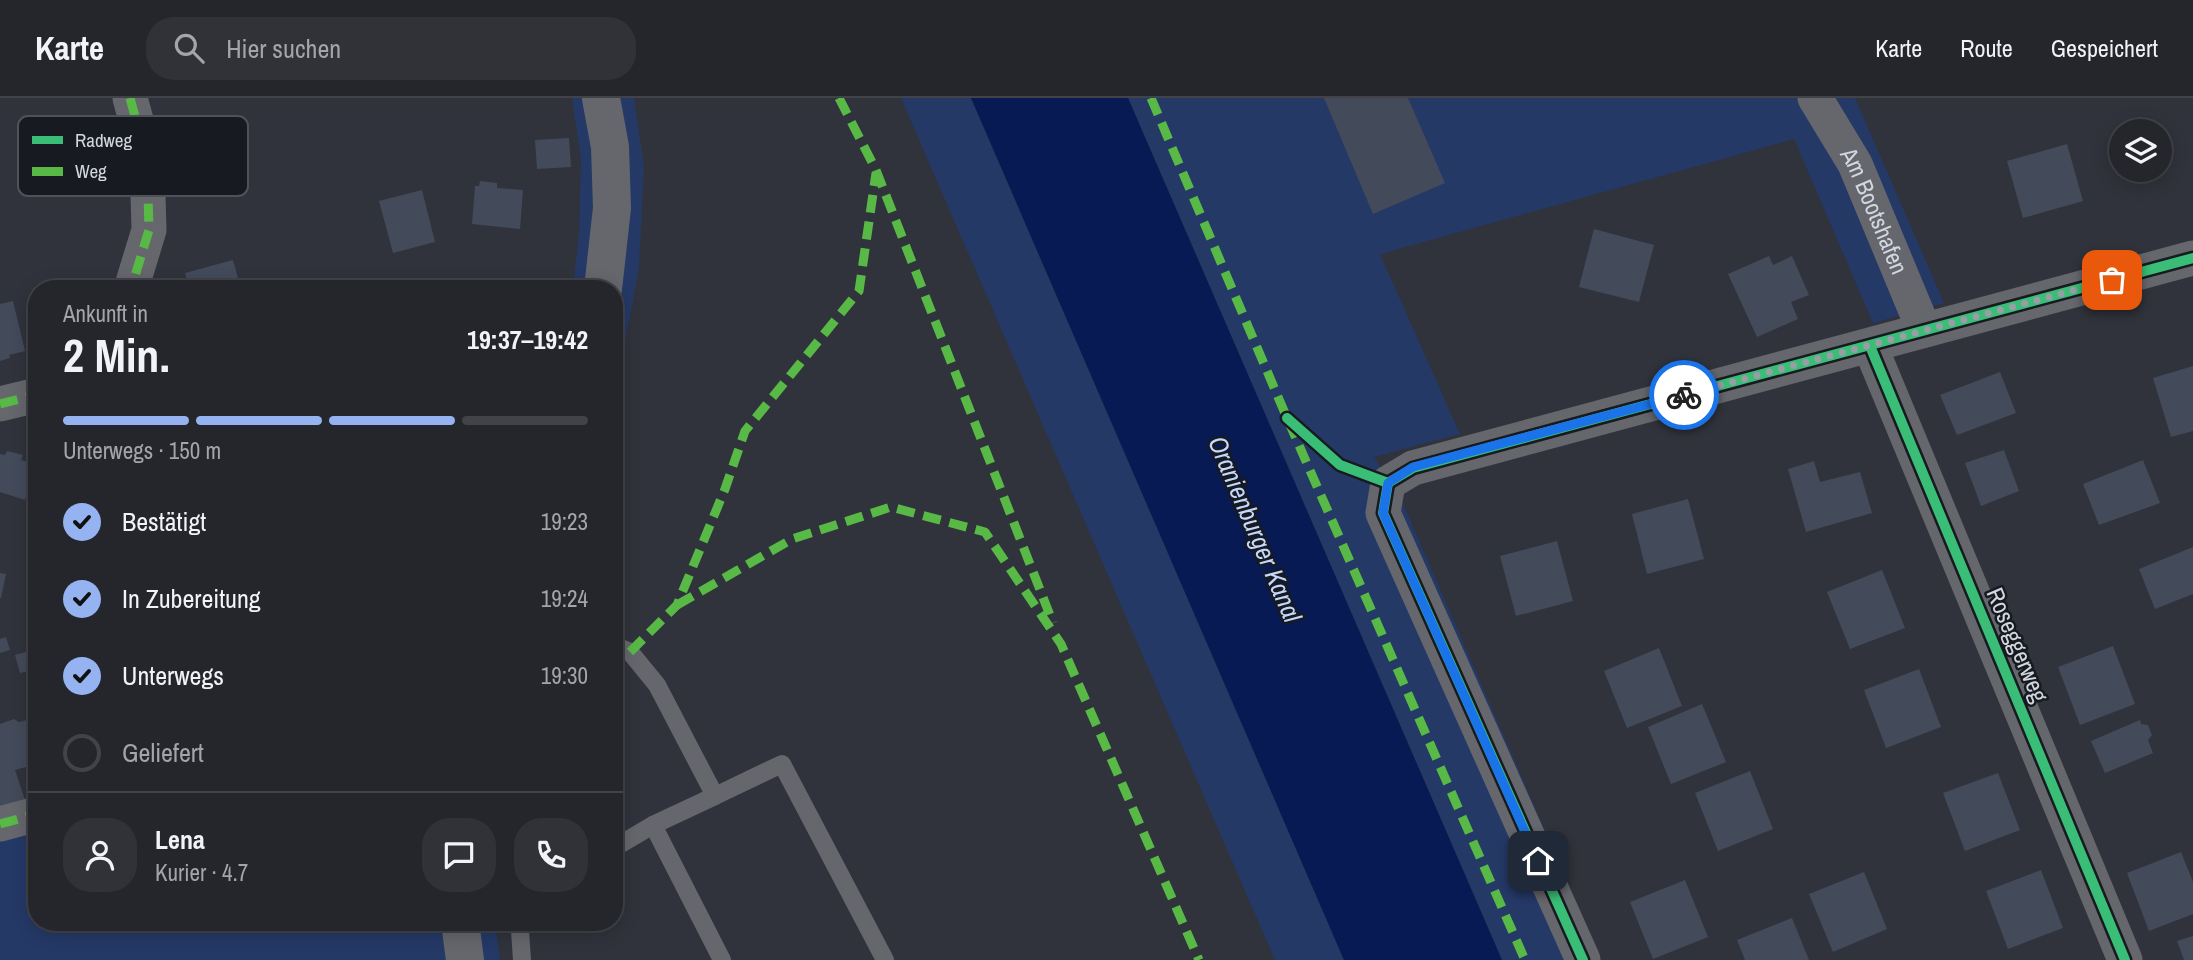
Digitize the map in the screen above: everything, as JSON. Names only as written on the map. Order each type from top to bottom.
[{"type":"street","points":[[130,98],[135,116]]},
{"type":"street","points":[[601,98],[610,147],[612,208],[604,280]]},
{"type":"street","name":"Am Bootshafen","points":[[1815,98],[1855,164],[1924,330]]},
{"type":"street","points":[[134,280],[149,230],[148,196]]},
{"type":"street","points":[[1583,960],[1383,513],[1388,483],[1413,467],[2193,258]]},
{"type":"street","name":"Roseggerweg","points":[[1870,346],[2125,960]]},
{"type":"street","points":[[0,404],[28,397]]},
{"type":"street","points":[[0,824],[28,816]]},
{"type":"street","points":[[461,931],[465,960]]},
{"type":"lane","points":[[623,649],[630,652],[657,685],[715,796]]},
{"type":"lane","points":[[623,843],[653,825],[782,764],[885,960]]},
{"type":"lane","points":[[653,825],[722,960]]},
{"type":"lane","points":[[520,931],[522,960]]},
{"type":"shaded area","points":[[572,98],[634,98],[644,167],[639,268],[623,352],[623,280],[574,280],[579,234],[581,160]]},
{"type":"shaded area","points":[[901,98],[971,98],[1344,960],[1275,960]]},
{"type":"shaded area","points":[[1128,98],[1855,98],[1944,303],[1873,323],[1794,139],[1380,254],[1460,434],[1374,457],[1404,506],[1601,960],[1502,960]]},
{"type":"shaded area","points":[[28,829],[28,931],[496,931],[500,960],[0,960],[0,837]]},
{"type":"water","name":"Oranienburger Kanal","points":[[971,98],[1128,98],[1502,960],[1344,960]]},
{"type":"building","points":[[1324,98],[1408,98],[1445,183],[1373,214]]},
{"type":"building","points":[[569,138],[571,167],[537,169],[535,140]]},
{"type":"building","points":[[2067,144],[2083,201],[2023,218],[2007,161]]},
{"type":"building","points":[[480,181],[497,183],[497,188],[523,190],[520,229],[472,224],[475,186],[479,186]]},
{"type":"building","points":[[422,190],[435,242],[393,253],[379,201]]},
{"type":"building","points":[[1594,229],[1654,245],[1639,302],[1579,287]]},
{"type":"building","points":[[1769,256],[1773,265],[1792,256],[1809,295],[1791,302],[1798,319],[1757,337],[1728,274]]},
{"type":"building","points":[[233,260],[239,280],[187,280],[185,273]]},
{"type":"building","points":[[13,301],[25,351],[9,355],[10,358],[0,361],[0,304]]},
{"type":"building","points":[[2193,366],[2193,431],[2171,437],[2153,378]]},
{"type":"building","points":[[2000,372],[2016,413],[1957,435],[1940,395]]},
{"type":"building","points":[[2004,450],[2019,491],[1981,506],[1965,463]]},
{"type":"building","points":[[7,451],[23,455],[21,460],[28,462],[28,490],[25,500],[0,492],[0,454],[5,455]]},
{"type":"building","points":[[2143,460],[2160,503],[2099,525],[2083,484]]},
{"type":"building","points":[[1814,461],[1820,482],[1860,472],[1872,513],[1806,532],[1788,469]]},
{"type":"building","points":[[1688,499],[1704,559],[1647,574],[1632,514]]},
{"type":"building","points":[[1557,541],[1573,601],[1516,616],[1500,556]]},
{"type":"building","points":[[2193,547],[2193,594],[2155,609],[2139,569]]},
{"type":"building","points":[[1882,570],[1905,628],[1850,649],[1827,592]]},
{"type":"building","points":[[0,573],[6,574],[1,598],[0,598]]},
{"type":"building","points":[[6,637],[10,650],[0,653],[0,639]]},
{"type":"building","points":[[2113,646],[2135,704],[2080,725],[2058,667]]},
{"type":"building","points":[[1659,648],[1682,706],[1627,728],[1604,671]]},
{"type":"building","points":[[28,651],[28,671],[20,673],[15,655]]},
{"type":"building","points":[[1919,669],[1941,727],[1886,748],[1864,690]]},
{"type":"building","points":[[1702,704],[1726,762],[1671,784],[1648,727]]},
{"type":"building","points":[[14,719],[19,722],[28,720],[28,766],[15,770],[25,800],[0,807],[0,724]]},
{"type":"building","points":[[2140,720],[2141,724],[2148,725],[2152,735],[2148,740],[2153,753],[2105,773],[2091,741]]},
{"type":"building","points":[[1750,771],[1773,829],[1718,851],[1695,793]]},
{"type":"building","points":[[1998,773],[2020,830],[1965,851],[1943,793]]},
{"type":"building","points":[[2181,852],[2193,882],[2193,914],[2149,931],[2127,873]]},
{"type":"building","points":[[2041,870],[2063,928],[2008,949],[1986,891]]},
{"type":"building","points":[[1864,872],[1887,929],[1833,952],[1809,894]]},
{"type":"building","points":[[1685,880],[1708,937],[1653,959],[1630,902]]},
{"type":"building","points":[[1792,918],[1809,960],[1745,960],[1737,940]]},
{"type":"building","points":[[2193,936],[2193,960],[2184,960],[2177,941]]},
{"type":"marked path","points":[[130,98],[135,116]]},
{"type":"marked path","points":[[839,98],[876,170],[1053,623]]},
{"type":"marked path","points":[[1151,98],[1287,418],[1525,960]]},
{"type":"marked path","points":[[630,652],[677,605],[725,489],[745,431],[859,291],[876,173]]},
{"type":"marked path","points":[[134,280],[149,230],[148,196]]},
{"type":"marked path","points":[[0,404],[28,397]]},
{"type":"marked path","points":[[677,605],[792,539],[891,507],[985,532],[1061,644],[1199,960]]},
{"type":"marked path","points":[[0,824],[28,816]]},
{"type":"cycle path","points":[[1388,483],[1413,468],[2193,258]]},
{"type":"cycle path","points":[[1870,346],[2125,960]]},
{"type":"cycle path","points":[[1287,418],[1340,465],[1388,483]]},
{"type":"cycle path","points":[[1388,483],[1383,513],[1583,960]]},
{"type":"way so far","points":[[1684,395],[2112,280]]},
{"type":"route","points":[[1538,861],[1383,513],[1388,483],[1413,467],[1684,395]]}]
